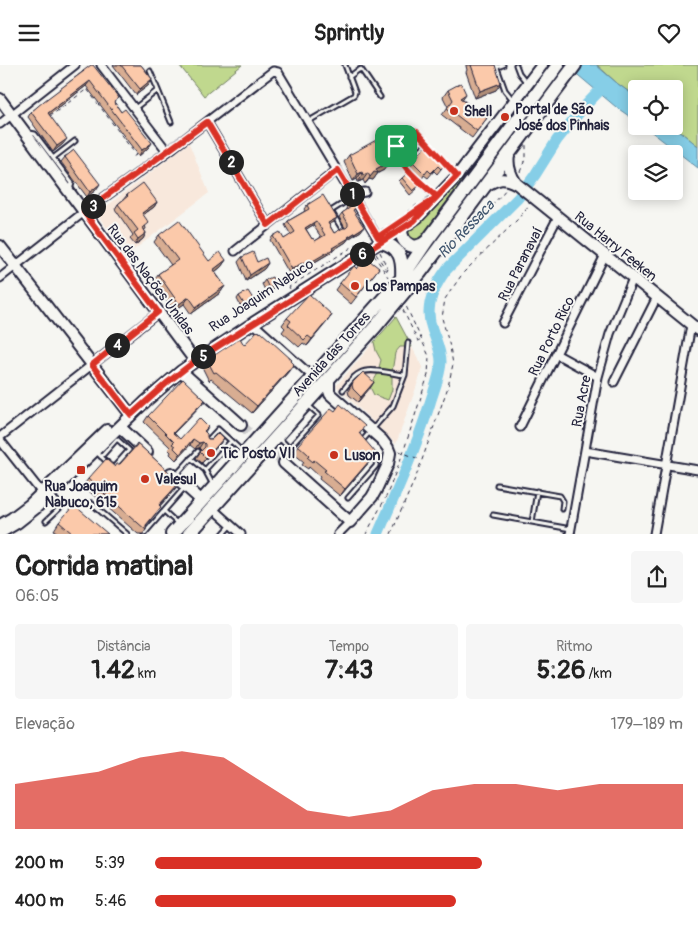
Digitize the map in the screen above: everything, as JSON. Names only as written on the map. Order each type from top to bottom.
[{"type":"highway","name":"Avenida das Torres","points":[[180,531],[277,436],[405,292],[576,65]]},
{"type":"highway","name":"Avenida das Torres","points":[[207,504],[214,487],[402,278],[427,241],[555,69]]},
{"type":"highway","points":[[400,227],[403,239],[410,245],[419,246],[427,241]]},
{"type":"highway","points":[[377,238],[391,246],[399,254],[403,265],[402,278]]},
{"type":"main road","name":"Rua Joaquim Nabuco","points":[[0,525],[46,494],[98,454],[120,427],[129,412],[157,391],[193,359],[377,238],[418,217],[434,197],[457,176],[541,65]]},
{"type":"main road","name":"Rua das Nações Unidas","points":[[0,99],[193,359]]},
{"type":"main road","points":[[509,155],[509,170],[516,183]]},
{"type":"main road","points":[[487,185],[498,179],[516,183]]},
{"type":"main road","name":"Rua Harry Feeken","points":[[516,183],[530,199],[558,217],[695,327]]},
{"type":"main road","name":"Rua Joaquim Nabuco","points":[[0,533],[22,519],[161,379],[253,323],[377,238]]},
{"type":"main road","points":[[0,246],[129,412]]},
{"type":"main road","points":[[181,371],[241,425]]},
{"type":"main road","points":[[284,463],[350,522],[376,490],[390,459],[388,447],[330,394],[329,379]]},
{"type":"main road","points":[[120,427],[174,477],[207,504]]},
{"type":"street","points":[[0,124],[75,65]]},
{"type":"street","points":[[101,65],[167,151]]},
{"type":"street","points":[[0,278],[84,212],[207,122],[275,69],[309,121],[377,238]]},
{"type":"street","points":[[207,122],[268,225]]},
{"type":"street","points":[[235,251],[338,170]]},
{"type":"street","points":[[353,195],[365,192]]},
{"type":"street","name":"Rua Paranavaí","points":[[503,323],[558,217]]},
{"type":"street","name":"Rua Porto Rico","points":[[520,427],[605,255]]},
{"type":"street","name":"Rua Acre","points":[[571,532],[598,377],[612,327],[633,278]]},
{"type":"street","points":[[614,383],[657,297]]},
{"type":"street","points":[[46,494],[0,438],[158,312]]},
{"type":"street","points":[[253,323],[313,377]]},
{"type":"street","points":[[654,534],[695,327]]},
{"type":"street","points":[[556,354],[598,377]]},
{"type":"street","points":[[585,451],[698,469]]},
{"type":"street","points":[[207,504],[241,534]]},
{"type":"street","points":[[338,534],[350,522]]},
{"type":"lane","points":[[309,121],[354,95],[355,92],[345,65]]},
{"type":"lane","points":[[504,65],[496,66],[504,87],[514,101]]},
{"type":"lane","points":[[516,65],[519,73],[528,83]]},
{"type":"lane","points":[[349,77],[360,69],[380,97]]},
{"type":"lane","points":[[150,71],[171,122]]},
{"type":"lane","points":[[134,108],[158,90]]},
{"type":"lane","points":[[25,132],[36,134],[72,183],[70,193]]},
{"type":"lane","points":[[434,197],[409,172],[396,148],[409,133],[417,132],[457,176]]},
{"type":"lane","points":[[401,159],[424,140]]},
{"type":"lane","points":[[53,158],[75,141]]},
{"type":"lane","points":[[342,229],[331,211],[353,195]]},
{"type":"lane","points":[[362,445],[361,441],[393,406],[404,375],[408,343]]},
{"type":"lane","points":[[343,390],[362,371],[368,370],[404,375]]},
{"type":"lane","points":[[206,442],[218,429],[245,453]]},
{"type":"lane","points":[[117,439],[129,450],[113,468],[98,454],[117,439]]},
{"type":"lane","points":[[205,470],[231,441]]},
{"type":"lane","points":[[174,477],[198,451]]},
{"type":"lane","points":[[348,498],[376,466],[377,461],[368,451]]},
{"type":"lane","points":[[191,458],[205,470],[214,487]]},
{"type":"lane","points":[[497,485],[560,496],[563,501],[562,509]]},
{"type":"lane","points":[[144,534],[186,487]]},
{"type":"lane","points":[[532,522],[537,491]]},
{"type":"lane","points":[[46,494],[62,507],[46,521]]},
{"type":"lane","points":[[91,503],[127,534]]},
{"type":"lane","points":[[164,511],[180,531]]},
{"type":"lane","points":[[492,515],[532,522],[571,532]]},
{"type":"lane","points":[[223,534],[231,525]]},
{"type":"path","points":[[49,118],[87,89],[136,155],[132,158]]},
{"type":"path","points":[[118,140],[123,136]]},
{"type":"path","points":[[453,243],[516,183],[525,162],[527,150],[526,143],[522,138]]},
{"type":"path","points":[[64,157],[73,150]]},
{"type":"path","points":[[388,277],[374,255],[376,253],[387,271],[377,238],[381,230],[434,197]]},
{"type":"path","points":[[391,534],[422,460],[448,387],[452,365],[450,347],[442,318],[444,299],[464,273],[518,219],[530,199]]},
{"type":"path","points":[[289,287],[369,237],[377,238]]},
{"type":"path","points":[[366,534],[386,497],[403,453],[428,375],[430,356],[406,306]]},
{"type":"path","points":[[402,307],[418,341],[422,339]]},
{"type":"path","points":[[403,453],[422,460]]},
{"type":"shaded area","points":[[189,143],[209,193],[127,255],[99,217],[99,212]]},
{"type":"shaded area","points":[[396,317],[423,368],[396,444],[336,386]]},
{"type":"green space","points":[[179,65],[242,65],[204,96]]},
{"type":"green space","points":[[597,65],[698,65],[698,146],[683,134],[683,80],[628,80],[628,91]]},
{"type":"green space","points":[[545,69],[547,71],[484,158],[446,203],[421,238],[414,241],[408,237],[408,229],[430,211],[457,184]]},
{"type":"green space","points":[[396,317],[412,347],[400,347],[395,353],[392,390],[388,400],[374,395],[370,387],[377,375],[381,360],[374,342]]},
{"type":"water","points":[[566,65],[596,65],[628,91],[628,115]]},
{"type":"water","points":[[683,134],[698,146],[698,168],[683,156],[683,145],[668,145],[656,135]]},
{"type":"building","points":[[93,65],[119,98],[114,102],[121,112],[125,109],[152,143],[142,150],[90,81],[48,113],[67,139],[57,146],[31,112]]},
{"type":"building","points":[[121,65],[141,65],[152,79],[140,89]]},
{"type":"building","points":[[471,65],[495,65],[501,83],[480,91]]},
{"type":"building","points":[[461,83],[466,94],[460,98],[487,118],[477,131],[447,108],[453,100],[448,90]]},
{"type":"building","points":[[380,138],[389,162],[376,169],[378,173],[374,172],[370,177],[368,173],[363,175],[362,172],[358,174],[349,155]]},
{"type":"building","points":[[427,144],[440,155],[438,159],[445,164],[441,169],[438,166],[431,173],[428,170],[425,174],[413,162]]},
{"type":"building","points":[[74,150],[100,184],[90,192],[65,157]]},
{"type":"building","points":[[409,172],[420,185],[413,191],[402,178]]},
{"type":"building","points":[[143,183],[157,202],[142,213],[149,223],[143,228],[146,233],[138,239],[134,233],[138,230],[118,204]]},
{"type":"building","points":[[323,195],[337,218],[328,223],[334,233],[348,226],[342,213],[351,207],[349,204],[354,201],[357,207],[353,210],[364,227],[306,265],[304,262],[292,269],[273,236],[280,232],[284,239],[295,232],[288,221],[309,209],[307,205]],"holes":[[[316,221],[325,235],[315,241],[305,228]]]},
{"type":"building","points":[[179,220],[209,261],[220,252],[226,260],[213,270],[225,286],[196,307],[189,297],[179,304],[158,274],[178,260],[159,235]]},
{"type":"building","points":[[253,252],[257,262],[266,258],[268,263],[250,275],[242,257]]},
{"type":"building","points":[[365,257],[379,268],[356,297],[340,283],[354,266],[357,269]]},
{"type":"building","points":[[272,277],[275,285],[269,288],[265,280]]},
{"type":"building","points":[[248,291],[255,302],[246,307],[239,296]]},
{"type":"building","points":[[309,294],[332,315],[312,339],[308,336],[304,340],[288,325],[291,321],[287,318]]},
{"type":"building","points":[[257,331],[261,332],[294,364],[257,406],[216,372],[214,373],[207,360],[240,338],[244,345]]},
{"type":"building","points":[[363,372],[374,382],[361,397],[353,389],[352,385]]},
{"type":"building","points":[[183,379],[205,400],[173,433],[180,439],[199,418],[208,427],[204,431],[208,439],[212,439],[218,433],[224,438],[206,458],[200,452],[205,447],[205,444],[193,439],[180,454],[172,444],[174,442],[148,416]]},
{"type":"building","name":"Luson","points":[[340,404],[365,426],[359,433],[376,453],[345,489],[324,471],[326,470],[307,457],[309,455],[298,445],[331,408],[335,411]]},
{"type":"building","points":[[137,443],[180,482],[159,505],[161,507],[146,525],[146,530],[88,479],[106,459],[115,467],[117,464],[120,464]]},
{"type":"building","points":[[74,505],[108,534],[73,534],[59,522]]},
{"type":"waterway","name":"Rio Ressaca","points":[[378,534],[425,420],[437,383],[441,362],[440,353],[429,313],[434,290],[447,269],[518,198],[557,140],[582,109],[607,83]]},
{"type":"tunnel","points":[[241,425],[284,463]]},
{"type":"place","name":"Shell","points":[[454,111]]},
{"type":"place","name":"Portal de São José dos Pinhais","points":[[505,117]]},
{"type":"place","name":"Los Pampas","points":[[355,286]]},
{"type":"place","name":"Tic Posto VII","points":[[211,453]]},
{"type":"place","name":"Luson","points":[[334,455]]},
{"type":"place","name":"Rua Joaquim Nabuco, 615","points":[[81,470]]},
{"type":"place","name":"Valesul","points":[[145,479]]},
{"type":"route","points":[[207,122],[268,225],[338,170],[378,237],[437,197],[409,172],[397,152],[396,146],[409,133],[417,132],[457,176],[418,217],[414,221],[195,361],[131,415],[92,365],[158,312],[84,212],[207,122]]}]
